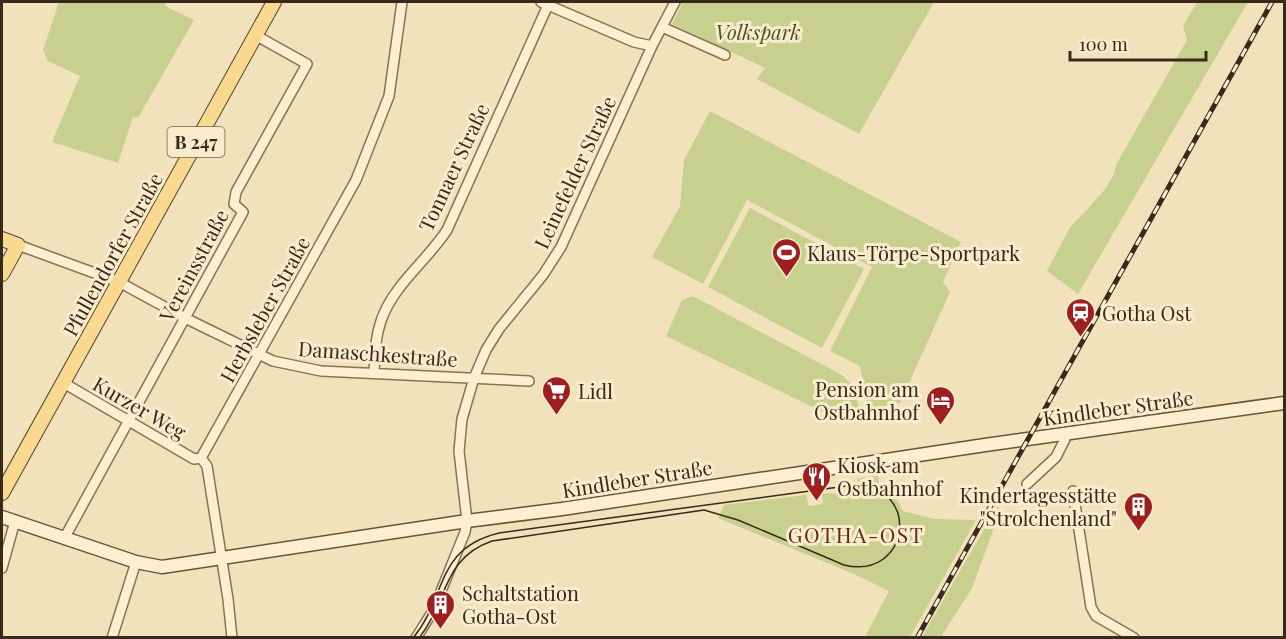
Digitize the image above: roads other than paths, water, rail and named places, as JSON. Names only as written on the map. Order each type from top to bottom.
[{"type":"main road","name":"Pfullendorfer Straße","points":[[2,493],[274,2]]},
{"type":"main road","points":[[2,239],[18,245],[2,274]]},
{"type":"main road","name":"Kindleber Straße","points":[[2,517],[136,562],[162,567],[1284,403]]},
{"type":"street","name":"Herbsleber Straße","points":[[201,458],[356,180],[389,96],[402,2]]},
{"type":"street","name":"Leinefelder Straße","points":[[467,521],[459,451],[462,419],[474,378],[486,350],[499,329],[543,275],[561,247],[652,46],[675,2]]},
{"type":"street","points":[[545,3],[634,42],[652,46]]},
{"type":"street","name":"Tonnaer Straße","points":[[374,372],[376,341],[387,307],[395,293],[447,230],[545,3]]},
{"type":"street","points":[[662,27],[725,55]]},
{"type":"street","name":"Vereinsstraße","points":[[65,537],[243,212],[234,204],[236,192],[307,64],[255,35]]},
{"type":"street","name":"Damaschkestraße","points":[[18,245],[119,282],[259,356],[273,361],[312,370],[529,381]]},
{"type":"street","name":"Kurzer Weg","points":[[62,382],[194,459],[201,458]]},
{"type":"street","points":[[1027,484],[1056,458],[1065,439]]},
{"type":"street","points":[[201,458],[207,466],[228,599],[231,638]]},
{"type":"street","points":[[1073,491],[1091,607],[1096,616],[1134,638]]},
{"type":"street","points":[[2,568],[15,521]]},
{"type":"street","points":[[416,638],[433,611],[465,532],[467,521]]},
{"type":"street","points":[[112,638],[136,562]]},
{"type":"tram line","points":[[413,638],[424,622],[452,562],[463,550],[478,540],[499,533],[854,485],[876,489],[890,500],[898,515],[899,531],[894,547],[883,559],[866,566],[844,565],[738,520],[704,510],[492,541],[464,558],[448,582],[436,610],[419,638]]},
{"type":"railway","points":[[917,638],[1272,2]]},
{"type":"place","name":"Klaus-Törpe-Sportpark","points":[[786,278]]},
{"type":"place","name":"Gotha Ost","points":[[1081,338]]},
{"type":"place","name":"Lidl","points":[[557,416]]},
{"type":"place","name":"Pension am Ostbahnhof","points":[[940,426]]},
{"type":"place","name":"Kiosk am Ostbahnhof","points":[[816,502]]},
{"type":"place","name":"Kindertagesstätte \"Strolchenland\"","points":[[1138,532]]},
{"type":"place","name":"Schaltstation Gotha-Ost","points":[[441,630]]},
{"type":"district","name":"GOTHA-OST","points":[[856,534]]},
{"type":"park label","name":"Volkspark","points":[[758,31]]}]
